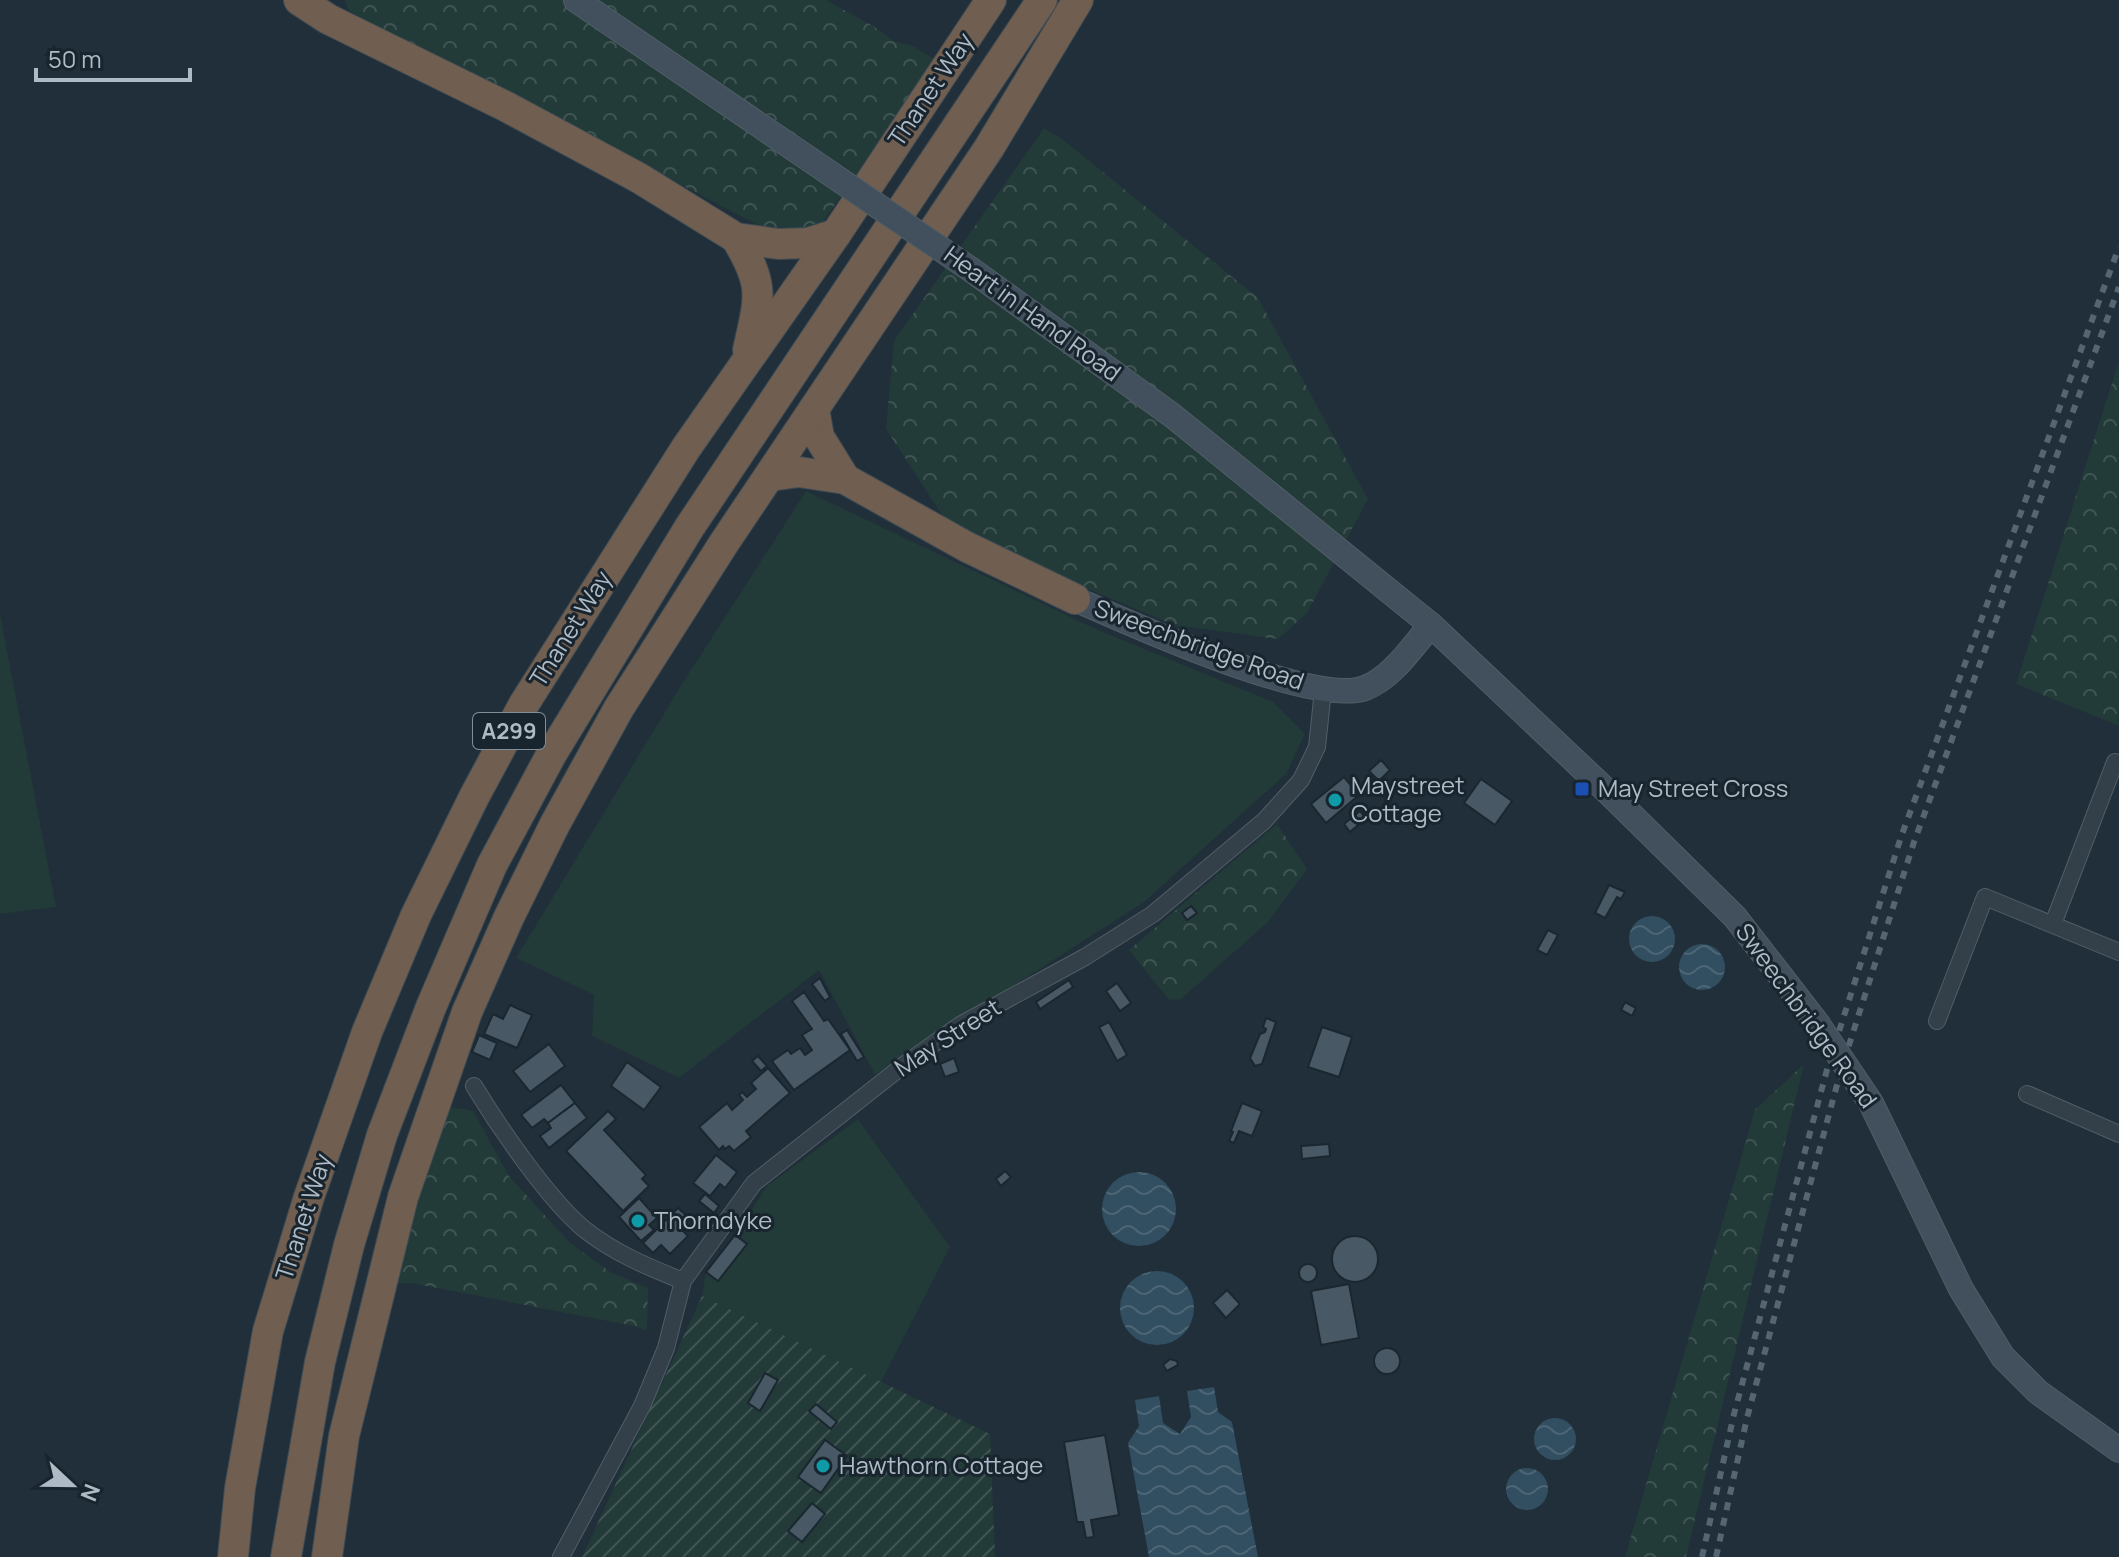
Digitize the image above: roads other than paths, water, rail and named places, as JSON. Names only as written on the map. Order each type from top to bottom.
[{"type":"highway","points":[[299,0],[328,19],[494,100],[626,171],[736,238],[778,244],[808,243],[836,234]]},
{"type":"highway","name":"Thanet Way","points":[[233,1557],[240,1488],[268,1331],[309,1197],[367,1032],[416,915],[524,704],[686,448],[836,234],[991,0]]},
{"type":"highway","name":"Thanet Way","points":[[286,1557],[320,1362],[349,1245],[378,1149],[431,1007],[492,865],[551,755],[689,528],[1042,0]]},
{"type":"highway","points":[[327,1557],[344,1436],[403,1197],[467,1012],[509,917],[555,824],[619,708],[989,148],[1078,0]]},
{"type":"highway","points":[[736,238],[754,268],[759,288],[745,364]]},
{"type":"highway","points":[[814,409],[819,437],[845,479]]},
{"type":"highway","points":[[770,476],[799,472],[845,479],[967,547],[1075,599]]},
{"type":"street","name":"Heart in Hand Road","points":[[576,0],[973,271],[1173,416],[1431,625],[1465,658]]},
{"type":"street","name":"Sweechbridge Road","points":[[1075,599],[1147,631],[1251,670],[1323,690]]},
{"type":"street","points":[[1323,690],[1345,693],[1375,682],[1392,669],[1431,625]]},
{"type":"street","name":"Sweechbridge Road","points":[[1465,658],[1735,917],[1817,1023],[1871,1103],[1961,1289],[2003,1357],[2038,1392],[2117,1446]]},
{"type":"street","name":"May Street","points":[[561,1557],[642,1406],[666,1348],[683,1281],[754,1183],[905,1064],[960,1025],[1085,957],[1153,914],[1264,821],[1301,780],[1317,747],[1323,690]]},
{"type":"street","points":[[2053,924],[2115,762]]},
{"type":"street","points":[[1937,1021],[1985,897],[2119,952]]},
{"type":"street","points":[[474,1086],[524,1159],[582,1227],[626,1257],[683,1281]]},
{"type":"street","points":[[2027,1094],[2119,1134]]},
{"type":"water","points":[[1652,916],[1668,923],[1675,939],[1668,955],[1652,962],[1636,955],[1629,939],[1636,923]]},
{"type":"water","points":[[1702,944],[1718,951],[1725,967],[1718,983],[1702,990],[1686,983],[1679,967],[1686,951]]},
{"type":"water","points":[[1132,1172],[1146,1172],[1160,1178],[1170,1188],[1176,1209],[1174,1223],[1160,1240],[1146,1246],[1132,1246],[1118,1240],[1108,1230],[1102,1216],[1102,1202],[1108,1188],[1118,1178]]},
{"type":"water","points":[[1150,1271],[1164,1271],[1178,1277],[1188,1287],[1194,1308],[1192,1322],[1178,1339],[1164,1345],[1150,1345],[1136,1339],[1126,1329],[1120,1315],[1120,1301],[1126,1287],[1136,1277]]},
{"type":"water","points":[[1214,1387],[1218,1412],[1232,1422],[1258,1557],[1149,1557],[1128,1443],[1139,1426],[1135,1400],[1159,1396],[1163,1423],[1180,1434],[1191,1417],[1187,1391]]},
{"type":"water","points":[[1555,1418],[1570,1424],[1576,1439],[1570,1454],[1555,1460],[1540,1454],[1534,1439],[1540,1424]]},
{"type":"water","points":[[1527,1468],[1542,1474],[1548,1489],[1542,1504],[1527,1510],[1512,1504],[1506,1489],[1512,1474]]},
{"type":"railway","points":[[1702,1557],[1734,1414],[1828,1066],[1901,837],[2119,247]]},
{"type":"railway","points":[[1716,1557],[1747,1418],[1841,1070],[1914,842],[2119,287]]},
{"type":"place","name":"May Street Cross","points":[[1582,789]]},
{"type":"place","name":"Maystreet Cottage","points":[[1335,800]]},
{"type":"place","name":"Thorndyke","points":[[638,1221]]},
{"type":"place","name":"Hawthorn Cottage","points":[[823,1466]]}]
